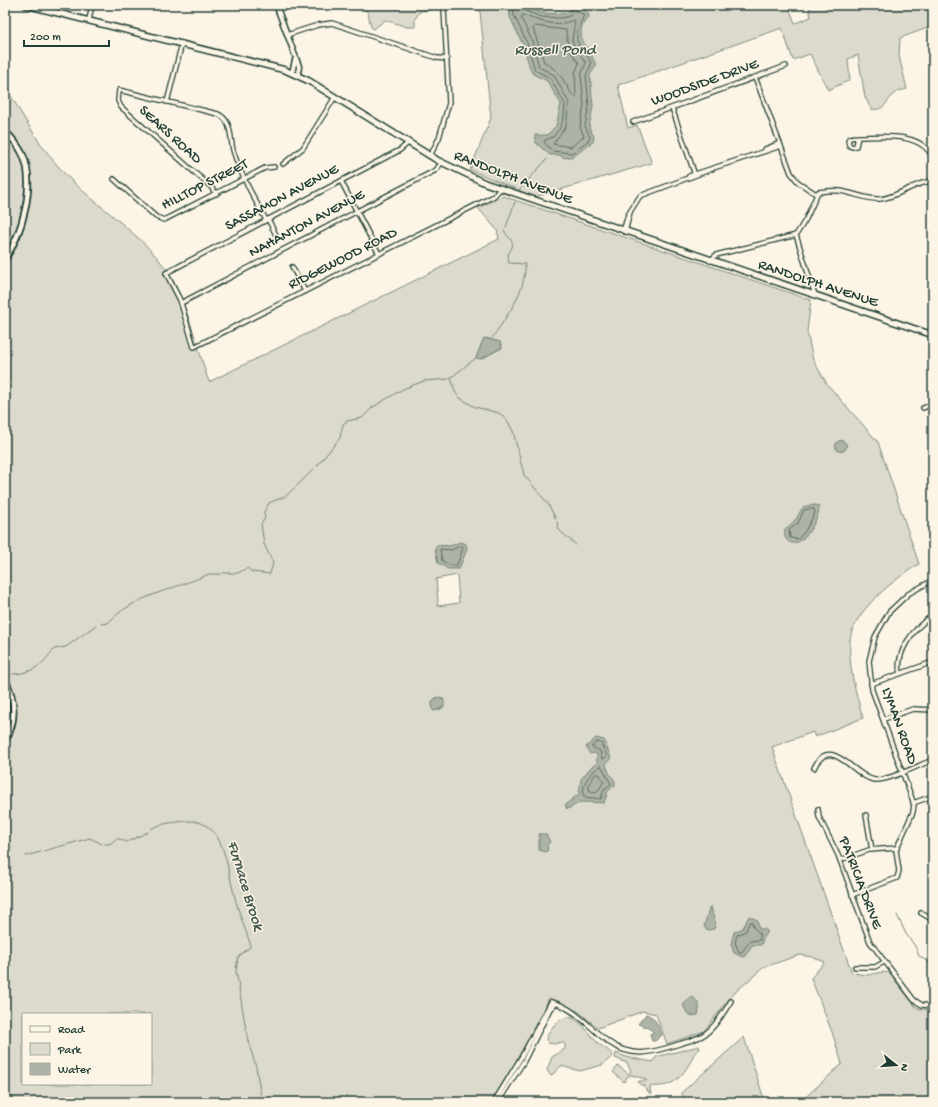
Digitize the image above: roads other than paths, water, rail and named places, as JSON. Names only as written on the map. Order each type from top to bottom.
[{"type":"main road","name":"RANDOLPH AVENUE","points":[[26,5],[267,64],[295,74],[441,163],[500,189],[933,336]]},
{"type":"main road","points":[[5,131],[17,143],[23,156],[28,181],[19,233],[5,259]]},
{"type":"main road","points":[[5,679],[11,692],[14,706],[12,726],[5,741]]},
{"type":"street","points":[[89,20],[92,5]]},
{"type":"street","points":[[276,5],[295,56],[295,74]]},
{"type":"street","points":[[430,156],[439,138],[449,106],[444,9]]},
{"type":"street","points":[[287,35],[323,24],[335,24],[438,58],[447,59]]},
{"type":"street","points":[[182,43],[167,102],[218,114],[224,118],[228,124],[236,158],[245,179],[276,235]]},
{"type":"street","name":"WOODSIDE DRIVE","points":[[633,122],[786,66]]},
{"type":"street","points":[[756,77],[793,177],[816,194]]},
{"type":"street","name":"SEARS ROAD","points":[[167,102],[119,90],[118,101],[122,108],[216,194]]},
{"type":"street","points":[[283,164],[303,148],[335,97]]},
{"type":"street","points":[[672,108],[695,175]]},
{"type":"street","points":[[858,137],[857,144],[853,147],[848,145],[847,142],[852,137],[858,137],[893,137],[912,140],[925,147],[933,158]]},
{"type":"street","name":"SASSAMON AVENUE","points":[[181,302],[166,273],[400,150],[408,142]]},
{"type":"street","points":[[624,232],[630,212],[636,201],[642,195],[780,144]]},
{"type":"street","name":"NAHANTON AVENUE","points":[[181,302],[436,170],[441,163]]},
{"type":"street","name":"HILLTOP STREET","points":[[114,179],[156,217],[162,220],[265,168],[274,167]]},
{"type":"street","points":[[341,181],[379,254]]},
{"type":"street","points":[[816,194],[828,191],[839,191],[879,199],[894,196],[922,182],[933,181]]},
{"type":"street","name":"RIDGEWOOD ROAD","points":[[181,302],[194,347],[495,196],[500,189]]},
{"type":"street","points":[[710,261],[716,255],[796,235],[806,219],[816,194]]},
{"type":"street","points":[[796,235],[815,295]]},
{"type":"street","points":[[292,267],[305,291]]},
{"type":"street","points":[[933,336],[933,342]]},
{"type":"street","points":[[922,408],[933,404]]},
{"type":"street","name":"LYMAN ROAD","points":[[913,803],[871,684],[869,671],[870,654],[882,623],[903,598],[933,580]]},
{"type":"street","points":[[900,674],[901,659],[908,640],[919,626],[933,615]]},
{"type":"street","points":[[871,684],[933,662]]},
{"type":"street","points":[[884,719],[911,710],[933,710],[933,739]]},
{"type":"street","points":[[814,768],[819,759],[831,755],[843,759],[871,779],[881,779],[933,760]]},
{"type":"street","points":[[852,895],[896,879],[898,874],[896,848],[913,812],[913,803],[933,796]]},
{"type":"street","name":"PATRICIA DRIVE","points":[[818,809],[819,817],[840,860],[870,942],[914,1000],[922,1005],[933,1006]]},
{"type":"street","points":[[866,815],[872,850]]},
{"type":"street","points":[[840,860],[872,850],[896,848]]},
{"type":"street","points":[[921,912],[933,920]]},
{"type":"street","points":[[855,967],[874,967],[884,962]]},
{"type":"street","points":[[494,1102],[522,1056],[549,1004],[552,1002],[580,1017],[615,1047],[628,1052],[644,1054],[665,1049],[703,1035],[715,1024],[731,1001]]},
{"type":"street","points":[[498,1102],[527,1056],[549,1011],[556,1004]]},
{"type":"water","name":"Russell Pond","points":[[509,5],[523,5],[543,13],[560,14],[566,13],[576,7],[585,10],[589,15],[583,24],[581,36],[596,66],[590,75],[593,106],[589,127],[594,137],[593,142],[574,156],[565,158],[559,155],[550,155],[536,143],[535,135],[547,135],[556,126],[561,104],[547,81],[533,74],[531,71],[523,45],[510,17]]},
{"type":"water","points":[[484,338],[500,342],[502,347],[481,359],[476,358]]},
{"type":"water","points":[[841,440],[845,442],[847,446],[845,450],[841,452],[837,450],[835,446],[837,442]]},
{"type":"water","points":[[816,505],[819,506],[819,511],[809,531],[799,542],[793,543],[788,541],[784,533],[785,529],[794,521],[802,508]]},
{"type":"water","points":[[460,542],[466,544],[467,549],[459,569],[448,569],[438,563],[435,549],[437,545],[450,546]]},
{"type":"water","points":[[5,689],[9,707],[5,730]]},
{"type":"water","points":[[439,697],[444,700],[444,707],[434,711],[432,709],[432,701]]},
{"type":"water","points":[[596,738],[604,740],[611,758],[606,764],[609,773],[615,781],[615,785],[608,791],[604,803],[581,802],[567,809],[565,805],[579,794],[581,779],[591,767],[597,763],[597,754],[590,754],[586,747]]},
{"type":"water","points":[[539,834],[546,834],[550,842],[547,845],[548,850],[546,852],[539,850]]},
{"type":"water","points":[[711,906],[714,920],[716,922],[714,929],[708,930],[704,927],[709,908]]},
{"type":"water","points":[[749,916],[757,920],[759,929],[765,929],[768,932],[764,936],[761,945],[752,945],[743,957],[734,953],[731,944],[734,932],[743,928]]},
{"type":"water","points":[[693,997],[699,1005],[699,1009],[698,1015],[691,1016],[687,1013],[683,1005],[689,998]]},
{"type":"water","points":[[646,1014],[655,1020],[662,1035],[655,1041],[652,1041],[650,1034],[654,1032],[647,1027],[638,1024]]},
{"type":"waterway","points":[[519,190],[547,159]]},
{"type":"waterway","points":[[506,227],[515,202]]},
{"type":"waterway","points":[[492,338],[504,321],[519,294],[524,274],[525,264],[509,263],[508,254],[511,250],[512,241],[504,230]]},
{"type":"waterway","points":[[317,466],[340,438],[343,424],[347,421],[362,418],[373,407],[403,389],[424,381],[449,379],[476,358]]},
{"type":"waterway","points":[[451,377],[455,392],[460,398],[475,407],[499,413],[507,420],[513,431],[524,475],[548,504],[556,519]]},
{"type":"waterway","points":[[223,573],[238,573],[247,568],[252,572],[270,574],[273,563],[264,544],[261,524],[265,518],[264,512],[269,503],[286,496],[314,469]]},
{"type":"waterway","points":[[557,522],[559,530],[576,545]]},
{"type":"waterway","points":[[101,624],[108,623],[129,606],[155,594],[209,574],[221,574]]},
{"type":"waterway","points":[[13,674],[32,670],[41,664],[54,649],[66,647],[96,625]]},
{"type":"waterway","name":"Furnace Brook","points":[[151,829],[168,823],[178,822],[193,821],[204,824],[213,831],[224,852],[236,903],[250,943],[250,947],[238,957],[236,971],[248,1041],[256,1067],[261,1097],[259,1102]]},
{"type":"waterway","name":"Furnace Brook","points":[[105,844],[110,844],[117,838],[127,842],[148,832]]},
{"type":"waterway","name":"Furnace Brook","points":[[26,856],[90,838],[102,844]]},
{"type":"waterway","points":[[897,915],[906,934],[915,946],[919,956],[933,965]]}]
